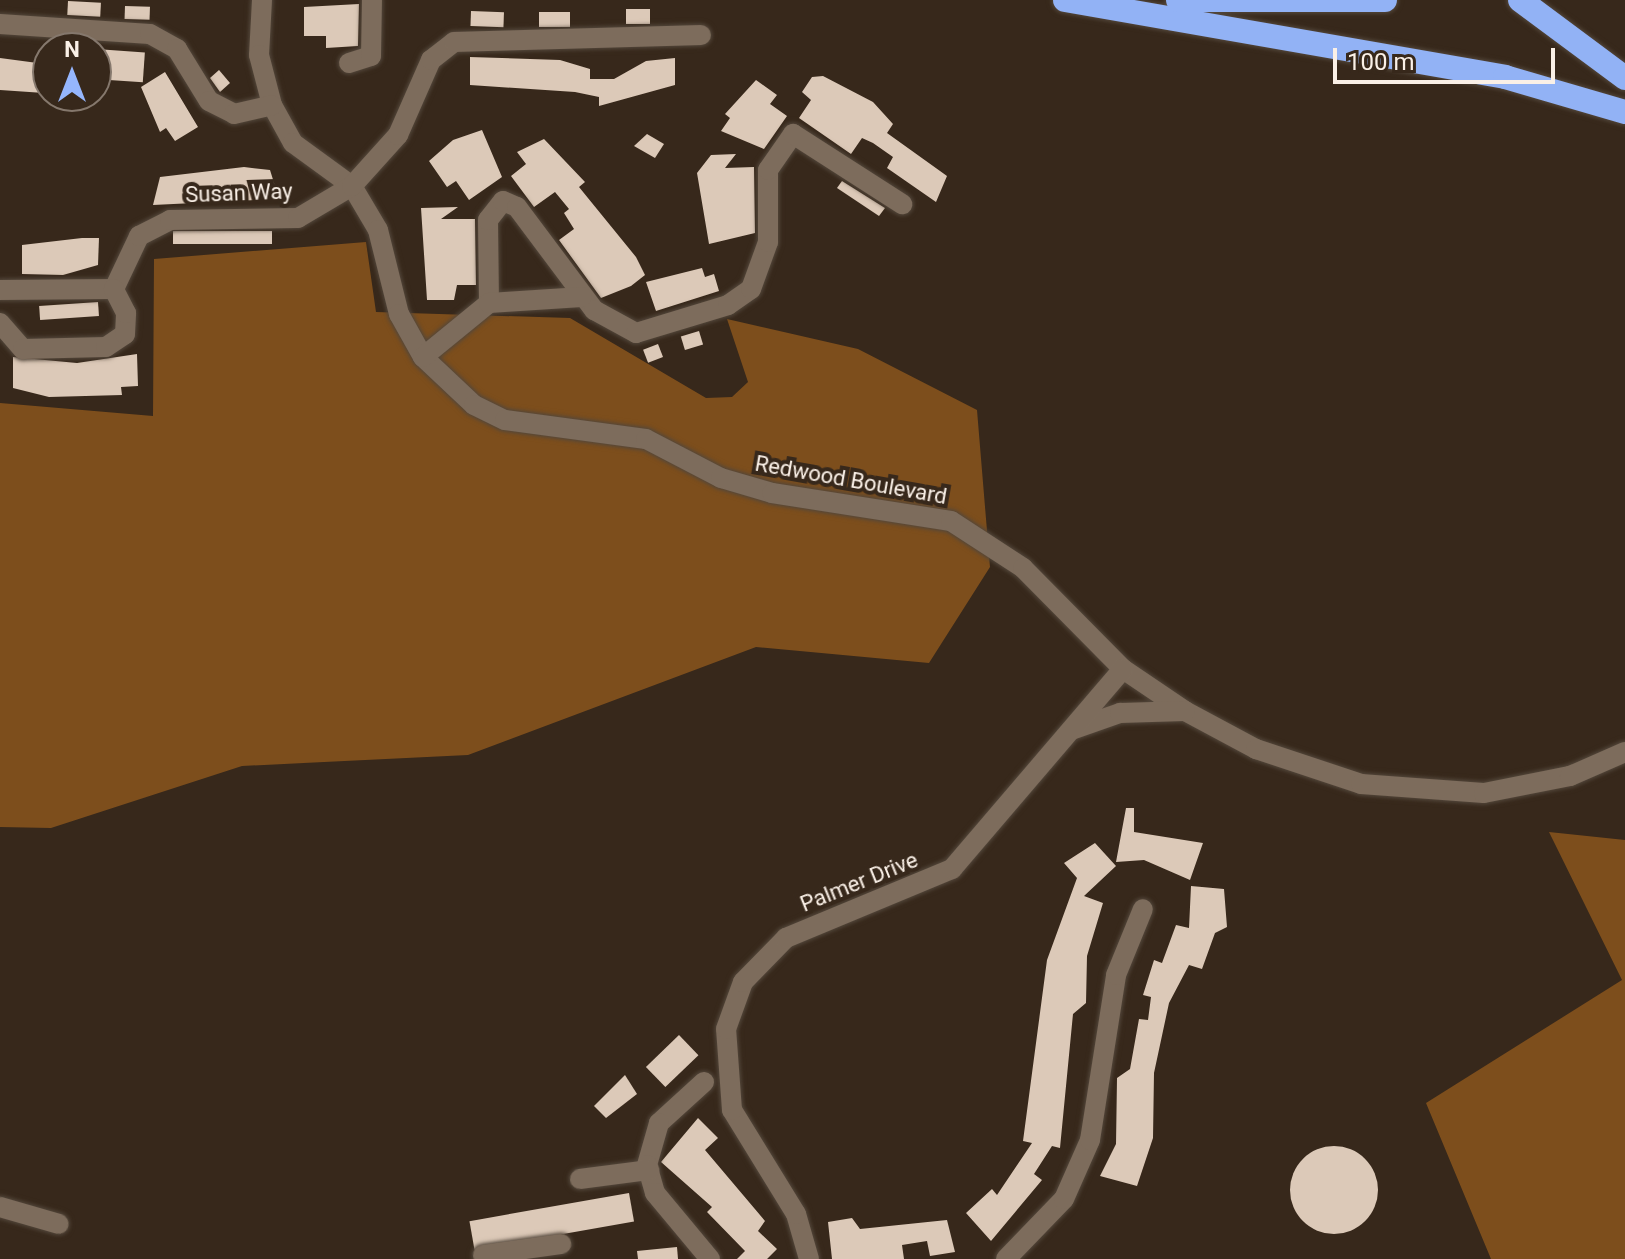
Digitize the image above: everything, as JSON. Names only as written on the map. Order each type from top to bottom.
[{"type":"highway","points":[[1065,0],[1505,77],[1625,112]]},
{"type":"highway","points":[[1178,0],[1385,0]]},
{"type":"highway","points":[[1520,0],[1625,78]]},
{"type":"street","name":"Redwood Boulevard","points":[[262,0],[259,55],[272,105],[293,143],[352,186],[378,230],[399,314],[423,357],[474,405],[505,420],[646,439],[721,478],[772,493],[951,521],[1023,568],[1123,669],[1185,711],[1256,749],[1361,784],[1484,793],[1570,776],[1625,752]]},
{"type":"street","points":[[349,63],[371,56],[372,0]]},
{"type":"street","points":[[0,24],[150,34],[177,49],[209,101],[234,114],[272,105]]},
{"type":"street","name":"Susan Way","points":[[114,289],[139,236],[170,220],[298,218],[352,186],[398,135],[431,60],[454,42],[701,35]]},
{"type":"street","points":[[489,303],[488,220],[507,200],[582,297],[608,324],[636,333],[728,305],[751,289],[768,242],[768,170],[793,134],[902,204]]},
{"type":"street","points":[[0,290],[114,289],[125,334],[106,347],[23,349],[0,323]]},
{"type":"street","points":[[423,357],[489,303],[582,297]]},
{"type":"street","name":"Palmer Drive","points":[[809,1259],[796,1214],[732,1110],[726,1029],[743,982],[786,938],[952,869],[1123,669]]},
{"type":"street","points":[[1070,730],[1120,713],[1185,711]]},
{"type":"street","points":[[1006,1259],[1064,1199],[1090,1140],[1116,975],[1143,909]]},
{"type":"street","points":[[704,1082],[659,1123],[649,1170],[655,1193],[710,1259]]},
{"type":"street","points":[[580,1179],[649,1170]]},
{"type":"street","points":[[0,1207],[59,1224]]},
{"type":"street","points":[[483,1255],[539,1253],[561,1244]]},
{"type":"shaded area","points":[[366,242],[376,312],[570,318],[706,398],[732,397],[748,382],[727,319],[858,349],[977,410],[990,567],[929,663],[756,647],[468,755],[242,766],[51,828],[0,827],[0,403],[153,416],[154,259]]},
{"type":"shaded area","points":[[1549,832],[1625,840],[1625,1259],[1491,1259],[1426,1103],[1622,980]]},
{"type":"building","points":[[68,1],[101,3],[100,17],[67,15]]},
{"type":"building","points":[[359,4],[358,46],[326,48],[326,36],[304,36],[304,7]]},
{"type":"building","points":[[125,6],[150,7],[150,20],[125,19]]},
{"type":"building","points":[[626,9],[650,9],[650,24],[626,24]]},
{"type":"building","points":[[471,11],[504,12],[503,27],[470,26]]},
{"type":"building","points":[[539,12],[570,12],[570,27],[539,27]]},
{"type":"building","points":[[112,50],[145,52],[143,82],[112,80]]},
{"type":"building","points":[[470,57],[560,60],[590,69],[590,79],[614,79],[646,61],[675,58],[675,85],[599,106],[599,97],[575,92],[470,85]]},
{"type":"building","points":[[0,58],[32,62],[32,92],[0,90]]},
{"type":"building","points":[[219,70],[230,83],[220,92],[210,78]]},
{"type":"building","points":[[165,72],[198,127],[175,141],[166,128],[160,132],[141,87]]},
{"type":"building","points":[[823,76],[873,102],[893,124],[887,133],[947,176],[936,202],[887,168],[893,157],[873,143],[862,138],[851,154],[799,118],[811,100],[802,92],[812,77]]},
{"type":"building","points":[[756,80],[777,95],[770,104],[787,116],[764,149],[721,131],[730,118],[725,114]]},
{"type":"building","points":[[482,130],[502,177],[469,200],[456,181],[447,187],[429,161],[453,140]]},
{"type":"building","points":[[647,134],[664,144],[655,158],[634,146]]},
{"type":"building","points":[[544,139],[585,182],[579,187],[636,257],[645,275],[631,286],[601,298],[559,240],[574,229],[564,213],[569,209],[555,192],[534,207],[511,176],[526,164],[517,152]]},
{"type":"building","points":[[736,154],[725,168],[754,167],[755,233],[709,244],[697,173],[711,155]]},
{"type":"building","points":[[244,167],[270,170],[279,199],[153,205],[160,177]]},
{"type":"building","points":[[842,181],[885,208],[879,216],[837,188]]},
{"type":"building","points":[[458,207],[441,219],[475,219],[476,285],[457,285],[454,300],[427,300],[421,208]]},
{"type":"building","points":[[173,231],[272,231],[272,244],[173,244]]},
{"type":"building","points":[[99,238],[98,265],[63,275],[22,274],[22,245]]},
{"type":"building","points":[[702,268],[705,277],[714,274],[719,291],[656,311],[646,282]]},
{"type":"building","points":[[98,302],[99,316],[40,320],[39,306]]},
{"type":"building","points":[[699,331],[703,344],[685,350],[681,337]]},
{"type":"building","points":[[658,344],[663,357],[648,363],[643,350]]},
{"type":"building","points":[[137,354],[138,386],[121,387],[122,395],[49,397],[13,388],[13,357],[77,363]]},
{"type":"building","points":[[1126,808],[1134,808],[1134,832],[1203,843],[1190,880],[1144,860],[1116,862]]},
{"type":"building","points":[[1095,843],[1116,866],[1084,896],[1103,903],[1087,956],[1086,1003],[1073,1014],[1060,1148],[1052,1146],[1034,1174],[1042,1180],[991,1241],[966,1213],[992,1189],[997,1195],[1032,1143],[1023,1141],[1047,960],[1077,878],[1064,863]]},
{"type":"building","points":[[1191,886],[1224,889],[1227,927],[1215,933],[1202,969],[1189,965],[1169,1003],[1154,1073],[1153,1138],[1137,1186],[1100,1176],[1116,1144],[1117,1078],[1130,1069],[1139,1019],[1148,1020],[1151,997],[1143,995],[1154,960],[1162,963],[1176,925],[1189,928]]},
{"type":"building","points":[[679,1035],[698,1055],[665,1087],[646,1067]]},
{"type":"building","points":[[625,1075],[637,1094],[606,1118],[594,1106]]},
{"type":"building","points":[[698,1118],[718,1138],[705,1150],[765,1221],[758,1231],[777,1249],[767,1259],[737,1259],[745,1251],[707,1212],[712,1207],[661,1162]]},
{"type":"building","points":[[1334,1146],[1351,1150],[1365,1159],[1374,1173],[1378,1190],[1374,1207],[1365,1221],[1351,1230],[1334,1234],[1317,1230],[1303,1221],[1294,1207],[1290,1190],[1294,1173],[1303,1159],[1317,1150]]},
{"type":"building","points":[[629,1193],[634,1222],[474,1250],[469,1221]]},
{"type":"building","points":[[852,1218],[860,1229],[947,1220],[955,1252],[930,1256],[927,1241],[902,1245],[904,1259],[832,1259],[828,1222]]},
{"type":"building","points":[[677,1247],[678,1259],[638,1259],[637,1251]]}]
